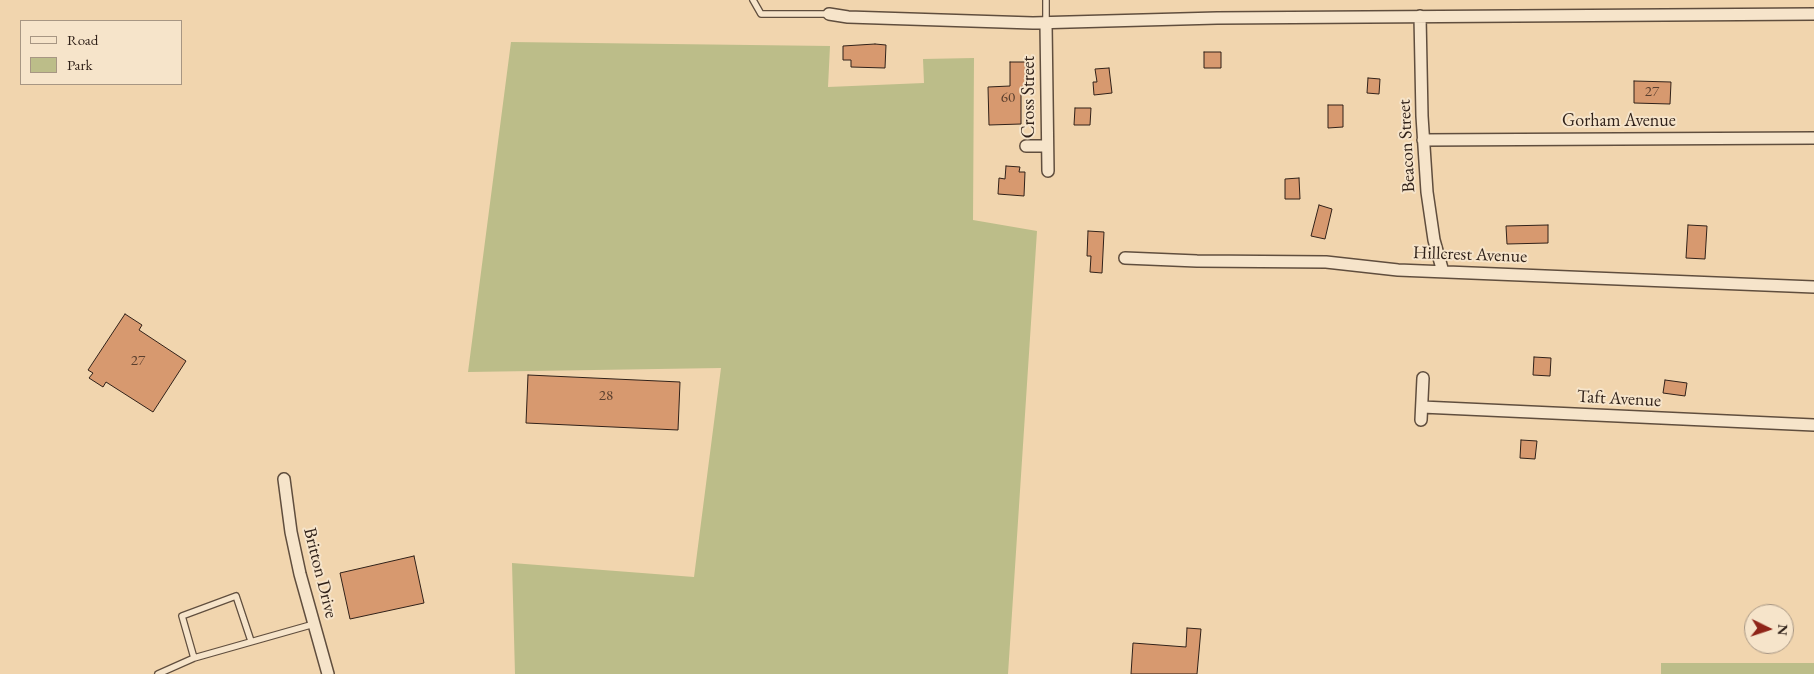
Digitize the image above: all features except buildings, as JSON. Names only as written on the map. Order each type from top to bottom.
[{"type":"street","points":[[829,14],[848,17],[1046,23],[1200,18],[1814,14]]},
{"type":"street","name":"Beacon Street","points":[[1420,16],[1423,140],[1429,215],[1434,244],[1443,272]]},
{"type":"street","name":"Cross Street","points":[[1046,23],[1048,171]]},
{"type":"street","name":"Gorham Avenue","points":[[1423,140],[1814,138]]},
{"type":"street","points":[[1026,146],[1047,146]]},
{"type":"street","name":"Hillcrest Avenue","points":[[1124,258],[1197,261],[1326,262],[1384,269],[1814,287]]},
{"type":"street","points":[[1421,420],[1423,378]]},
{"type":"street","name":"Taft Avenue","points":[[1422,407],[1814,425]]},
{"type":"street","name":"Britton Drive","points":[[284,479],[295,553],[328,674]]},
{"type":"lane","points":[[753,0],[761,14],[829,14]]},
{"type":"lane","points":[[1046,0],[1046,23]]},
{"type":"lane","points":[[194,658],[182,616],[236,596],[251,641]]},
{"type":"lane","points":[[158,674],[194,658],[314,624]]},
{"type":"green space","points":[[511,42],[830,46],[828,87],[924,83],[923,59],[974,58],[973,220],[1037,231],[1008,674],[515,674],[512,563],[694,577],[721,368],[468,372]]},
{"type":"green space","points":[[1661,663],[1814,663],[1814,674],[1661,674]]}]
